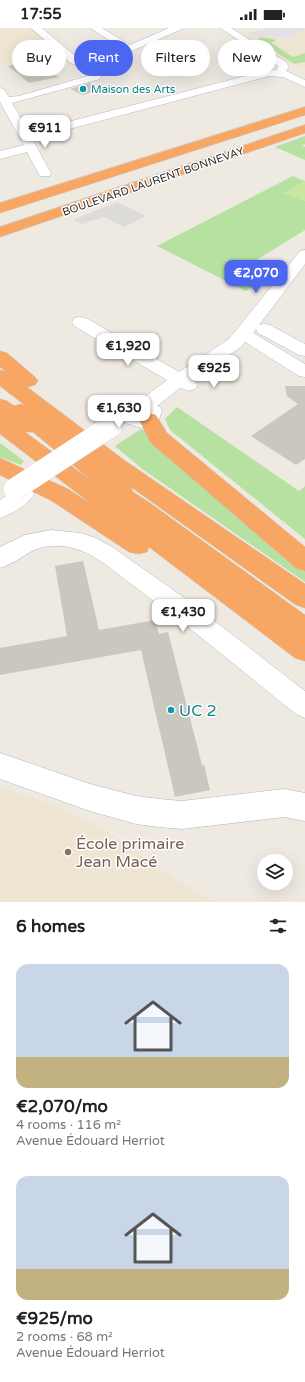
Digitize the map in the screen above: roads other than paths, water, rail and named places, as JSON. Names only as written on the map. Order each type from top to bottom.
[{"type":"highway","points":[[0,197],[30,189],[305,102]]},
{"type":"highway","name":"BOULEVARD LAURENT BONNEVAY","points":[[0,208],[305,111]]},
{"type":"highway","points":[[0,219],[305,119]]},
{"type":"highway","name":"BOULEVARD LAURENT BONNEVAY","points":[[3,238],[165,177],[305,130]]},
{"type":"highway","points":[[0,357],[91,437],[116,465]]},
{"type":"highway","points":[[0,376],[116,465],[305,598]]},
{"type":"highway","points":[[0,395],[119,488],[142,509]]},
{"type":"highway","points":[[0,406],[34,430],[114,492],[142,509],[305,629]]},
{"type":"highway","points":[[135,418],[305,561]]},
{"type":"highway","points":[[0,424],[305,650]]},
{"type":"highway","points":[[8,481],[60,495],[122,533],[305,664]]},
{"type":"street","points":[[38,28],[74,60]]},
{"type":"street","points":[[95,28],[115,40]]},
{"type":"street","points":[[225,28],[282,64],[284,67],[281,72]]},
{"type":"street","points":[[133,46],[170,29]]},
{"type":"street","points":[[0,155],[28,142],[236,81],[281,72],[305,84]]},
{"type":"street","points":[[3,96],[20,99],[96,76]]},
{"type":"street","points":[[3,96],[45,173]]},
{"type":"street","points":[[0,510],[8,481],[135,418],[185,383],[245,349],[305,254]]},
{"type":"street","points":[[254,335],[305,274]]},
{"type":"street","points":[[80,322],[185,383]]},
{"type":"street","points":[[254,335],[305,351]]},
{"type":"street","points":[[254,335],[303,367]]},
{"type":"street","points":[[0,560],[12,550],[25,543],[42,539],[70,539],[93,546],[154,588],[305,706]]},
{"type":"street","points":[[0,766],[101,800],[168,814],[182,815],[284,803],[305,807]]},
{"type":"place","name":"Maison des Arts","points":[[83,89]]},
{"type":"place","name":"UC 2","points":[[171,710]]},
{"type":"place","name":"École primaire Jean Macé","points":[[68,852]]}]
